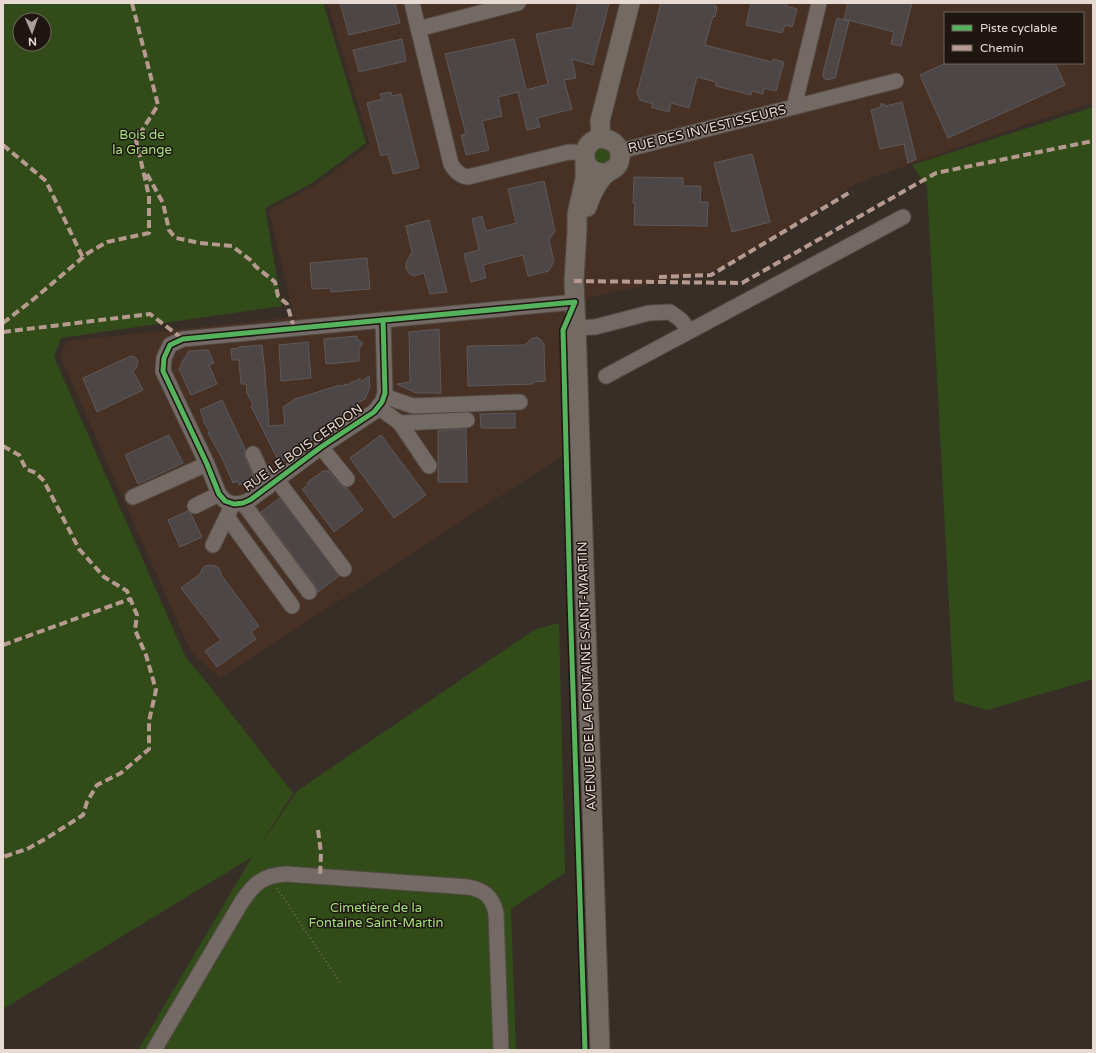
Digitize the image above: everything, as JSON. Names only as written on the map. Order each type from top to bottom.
[{"type":"main road","points":[[601,138],[600,122],[630,3]]},
{"type":"main road","points":[[601,138],[613,141],[620,151],[619,163],[616,168],[606,173],[600,174],[594,172],[589,168],[585,157],[586,148],[590,143],[601,138]]},
{"type":"main road","name":"AVENUE DE LA FONTAINE SAINT-MARTIN","points":[[585,157],[585,178],[577,214],[574,281],[600,1050]]},
{"type":"main road","points":[[577,230],[594,189],[606,173]]},
{"type":"street","points":[[412,3],[451,164],[454,170],[462,176],[468,177],[569,152],[585,157]]},
{"type":"street","points":[[418,29],[518,3]]},
{"type":"street","name":"RUE DES INVESTISSEURS","points":[[794,107],[819,3]]},
{"type":"street","name":"RUE DES INVESTISSEURS","points":[[620,151],[896,81]]},
{"type":"street","points":[[606,376],[903,217]]},
{"type":"street","points":[[195,506],[219,494],[207,464],[163,371],[164,358],[170,345],[183,339],[575,302]]},
{"type":"street","points":[[576,328],[595,327],[649,313],[670,312],[681,320],[689,331]]},
{"type":"street","points":[[381,401],[385,393],[383,320]]},
{"type":"street","points":[[381,401],[412,406],[520,402]]},
{"type":"street","points":[[381,401],[400,423],[428,466]]},
{"type":"street","name":"RUE LE BOIS CERDON","points":[[219,494],[226,501],[238,503],[250,500],[322,447],[374,412],[381,401]]},
{"type":"street","points":[[400,423],[467,420]]},
{"type":"street","points":[[322,447],[347,479]]},
{"type":"street","points":[[253,454],[273,483],[344,569]]},
{"type":"street","points":[[133,497],[207,464]]},
{"type":"street","points":[[213,545],[226,517],[238,503],[309,592]]},
{"type":"street","points":[[226,517],[292,606]]},
{"type":"street","points":[[154,1050],[251,889],[272,876],[286,874],[468,887],[487,894],[493,903],[496,913],[501,1050]]},
{"type":"path","points":[[272,876],[278,890],[341,984]]},
{"type":"shaded area","points":[[328,3],[1093,3],[1093,102],[855,184],[737,262],[712,271],[587,298],[585,441],[220,678],[191,652],[60,356],[67,341],[294,317],[269,210],[314,186],[370,145]]},
{"type":"green space","points":[[3,3],[323,3],[366,143],[312,183],[265,208],[282,306],[61,338],[54,357],[185,656],[293,793],[257,850],[297,791],[534,630],[559,623],[565,873],[511,909],[516,1050],[138,1050],[252,857],[3,1009]]},
{"type":"green space","points":[[1093,107],[1093,679],[987,710],[954,701],[927,186],[912,165]]},
{"type":"green space","points":[[606,145],[614,159],[598,169],[590,151]]},
{"type":"building","points":[[340,3],[395,3],[400,23],[349,35]]},
{"type":"building","points":[[578,3],[609,3],[593,65],[572,59],[576,78],[564,80],[572,109],[537,118],[540,127],[527,130],[518,92],[498,97],[502,116],[482,121],[489,150],[466,155],[461,135],[466,134],[445,54],[514,39],[526,90],[548,84],[536,34],[572,27]]},
{"type":"building","points":[[661,3],[716,3],[715,7],[717,7],[715,17],[713,16],[705,45],[772,62],[773,59],[784,62],[776,91],[764,88],[763,94],[752,91],[751,95],[716,86],[716,82],[697,77],[689,108],[671,103],[669,112],[651,107],[653,104],[640,100],[637,93]]},
{"type":"building","points":[[751,3],[787,3],[786,6],[797,9],[792,27],[785,25],[782,33],[746,25]]},
{"type":"building","points":[[848,3],[912,3],[901,46],[891,44],[894,32],[844,19]]},
{"type":"building","points":[[837,18],[849,21],[835,78],[826,80],[823,77],[823,73]]},
{"type":"building","points":[[402,39],[406,61],[359,72],[353,50]]},
{"type":"building","points":[[944,64],[1055,64],[1065,85],[948,138],[920,75]]},
{"type":"building","points":[[391,92],[392,96],[401,94],[419,168],[393,174],[388,154],[381,156],[367,103],[382,99],[380,94]]},
{"type":"building","points":[[902,102],[916,159],[908,163],[904,144],[880,149],[871,110],[881,107],[881,103],[886,106]]},
{"type":"building","points":[[752,154],[770,222],[732,232],[714,163]]},
{"type":"building","points":[[634,177],[683,178],[683,186],[701,186],[700,202],[708,202],[707,226],[634,225]]},
{"type":"building","points":[[544,181],[555,231],[549,240],[554,261],[549,271],[528,276],[523,255],[483,265],[486,278],[471,282],[464,254],[479,250],[472,219],[482,216],[486,231],[516,223],[508,189]]},
{"type":"building","points":[[429,220],[447,292],[430,294],[424,273],[414,276],[406,269],[406,263],[412,252],[406,226]]},
{"type":"building","points":[[367,258],[370,289],[331,292],[331,288],[312,289],[310,263]]},
{"type":"building","points":[[439,329],[441,393],[416,393],[397,384],[410,382],[409,332]]},
{"type":"building","points":[[357,336],[357,339],[363,343],[359,349],[359,361],[326,364],[324,339]]},
{"type":"building","points":[[537,337],[544,344],[545,381],[533,382],[533,384],[468,386],[467,346],[525,345],[531,339]]},
{"type":"building","points":[[308,342],[311,378],[281,381],[279,345]]},
{"type":"building","points":[[262,345],[269,426],[285,425],[283,407],[295,399],[340,385],[347,385],[360,378],[360,382],[369,376],[370,387],[365,399],[313,435],[314,438],[280,464],[251,406],[253,405],[247,393],[246,384],[241,384],[239,360],[232,360],[231,349]]},
{"type":"building","points":[[208,350],[214,363],[209,365],[217,384],[191,395],[179,369],[189,351]]},
{"type":"building","points":[[131,356],[136,358],[138,361],[137,367],[133,371],[143,390],[97,412],[83,378]]},
{"type":"building","points":[[222,400],[245,449],[245,457],[255,481],[243,487],[242,484],[239,485],[238,481],[233,483],[222,458],[208,433],[210,432],[203,421],[204,420],[200,410]]},
{"type":"building","points":[[515,413],[515,428],[481,428],[480,414]]},
{"type":"building","points":[[466,429],[467,482],[438,482],[438,430]]},
{"type":"building","points":[[169,435],[183,463],[138,484],[125,455]]},
{"type":"building","points":[[381,435],[426,495],[394,518],[350,458]]},
{"type":"building","points":[[328,470],[340,485],[347,488],[363,510],[334,532],[302,489],[308,485],[308,482],[323,471]]},
{"type":"building","points":[[280,498],[339,576],[318,592],[316,587],[261,512]]},
{"type":"building","points":[[188,511],[191,514],[202,537],[180,547],[168,520]]},
{"type":"building","points":[[209,565],[219,568],[222,576],[259,626],[251,632],[256,639],[217,667],[205,651],[221,640],[181,588],[200,574],[205,566]]},
{"type":"marked path","points":[[3,323],[88,253],[107,242],[149,233],[149,196],[136,140],[158,105],[132,3]]},
{"type":"marked path","points":[[574,281],[742,283],[936,173],[1093,141]]},
{"type":"marked path","points":[[3,145],[46,181],[83,258]]},
{"type":"marked path","points":[[147,174],[163,203],[169,230],[173,235],[176,238],[200,243],[232,246],[253,262],[255,266],[275,282],[278,296],[287,304],[294,328]]},
{"type":"marked path","points":[[659,277],[711,275],[852,191]]},
{"type":"marked path","points":[[3,332],[150,314],[183,339]]},
{"type":"marked path","points":[[3,446],[19,455],[26,469],[36,473],[44,481],[79,549],[104,577],[127,591],[137,615],[135,630],[146,655],[156,690],[149,721],[149,749],[121,773],[97,785],[87,802],[83,815],[27,849],[3,857]]},
{"type":"marked path","points":[[3,645],[130,599]]},
{"type":"marked path","points":[[318,830],[321,853],[320,877]]},
{"type":"cycle path","points":[[383,320],[385,393],[382,402],[374,412],[321,447],[250,500],[243,503],[234,504],[225,501],[219,494],[207,464],[163,371],[164,358],[170,345],[183,339],[575,302],[563,330],[570,600],[585,1050]]},
{"type":"park label","name":"Bois de la Grange","points":[[142,142]]},
{"type":"park label","name":"Cimetière de la Fontaine Saint-Martin","points":[[376,916]]}]
